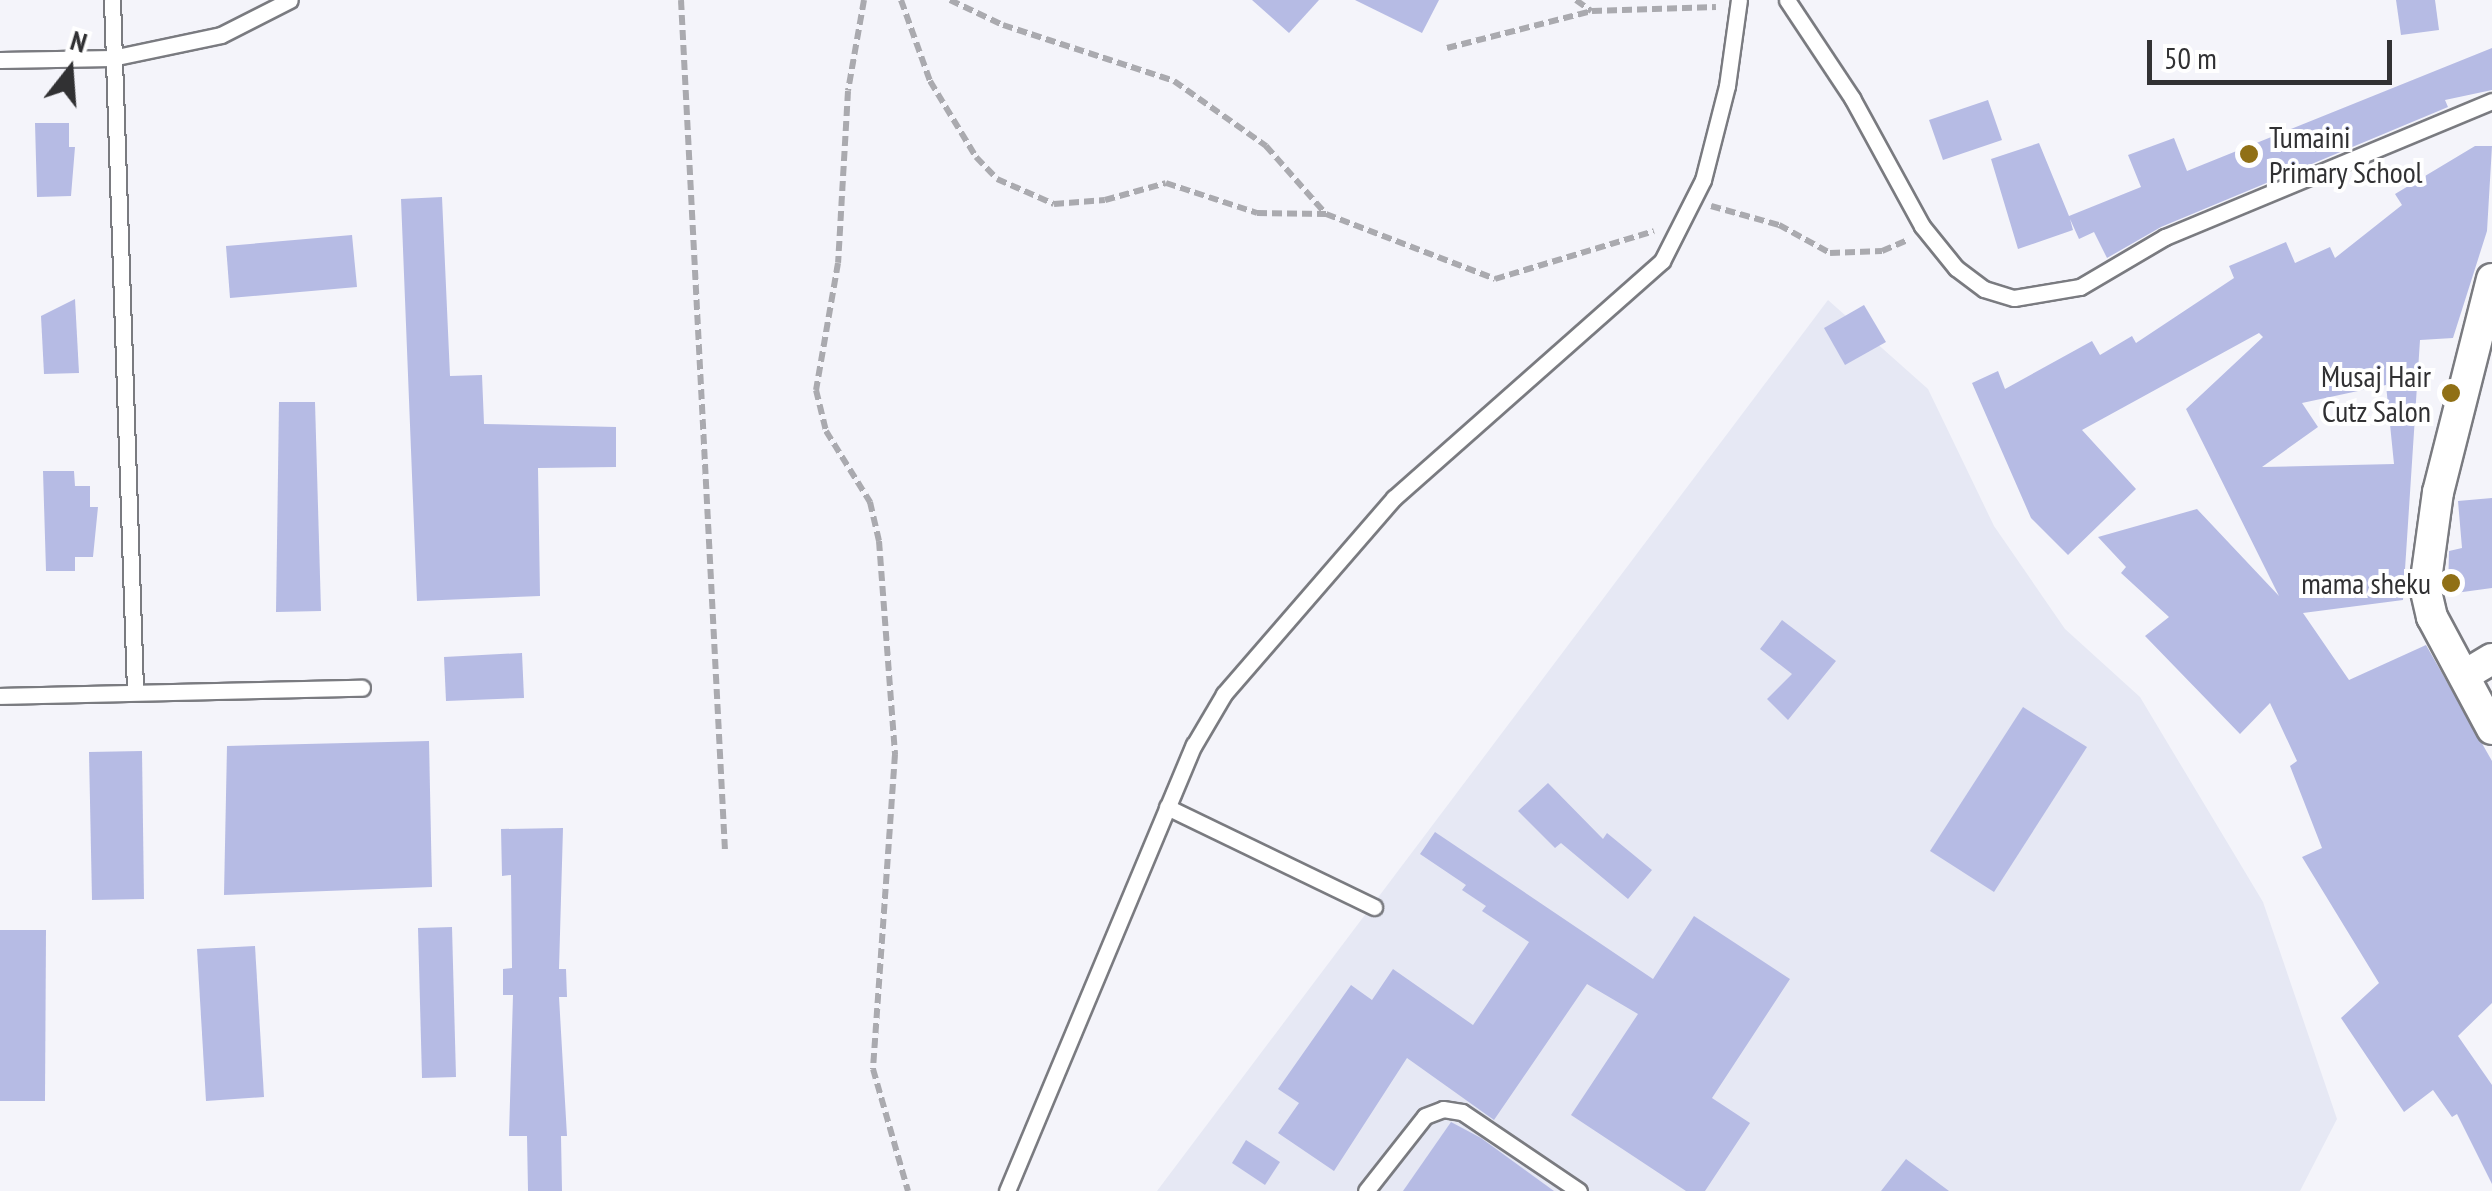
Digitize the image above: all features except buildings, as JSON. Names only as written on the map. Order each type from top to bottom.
[{"type":"street","points":[[2492,279],[2486,339],[2438,492],[2425,587],[2432,617],[2492,729]]},
{"type":"street","points":[[2465,675],[2492,659]]},
{"type":"lane","points":[[124,0],[112,6],[112,58],[121,125],[122,379],[135,690]]},
{"type":"lane","points":[[0,60],[112,58],[221,35],[290,0]]},
{"type":"lane","points":[[1787,0],[1842,82],[1922,226],[1984,289],[2014,298],[2048,297],[2080,287],[2165,237],[2492,101]]},
{"type":"lane","points":[[1007,1191],[1167,807],[1224,694],[1339,557],[1446,450],[1638,285],[1684,224],[1696,202],[1727,86],[1738,4]]},
{"type":"lane","points":[[0,696],[135,690],[362,688]]},
{"type":"lane","points":[[1167,807],[1374,907]]},
{"type":"lane","points":[[1366,1191],[1426,1116],[1443,1109],[1462,1112],[1580,1191]]},
{"type":"path","points":[[681,0],[725,852]]},
{"type":"path","points":[[864,0],[848,92],[838,263],[816,390],[826,431],[870,502],[880,541],[895,754],[873,1068],[908,1191]]},
{"type":"path","points":[[901,0],[930,80],[976,158],[998,179],[1054,204],[1105,200],[1166,182],[1257,213],[1326,214],[1494,278],[1621,237],[1684,224]]},
{"type":"path","points":[[950,0],[1003,26],[1174,81],[1266,146],[1326,214]]},
{"type":"path","points":[[1576,0],[1592,11]]},
{"type":"path","points":[[1447,48],[1592,11],[1643,5],[1738,4]]},
{"type":"path","points":[[1696,202],[1779,226],[1830,253],[1882,251],[1922,226]]},
{"type":"shaded area","points":[[1828,300],[1928,389],[1994,526],[2065,629],[2140,697],[2263,902],[2337,1119],[2300,1191],[1157,1191]]},
{"type":"place","name":"Tumaini Primary School","points":[[2249,154]]},
{"type":"place","name":"Musaj Hair Cutz Salon","points":[[2451,393]]},
{"type":"place","name":"mama sheku","points":[[2451,583]]}]
